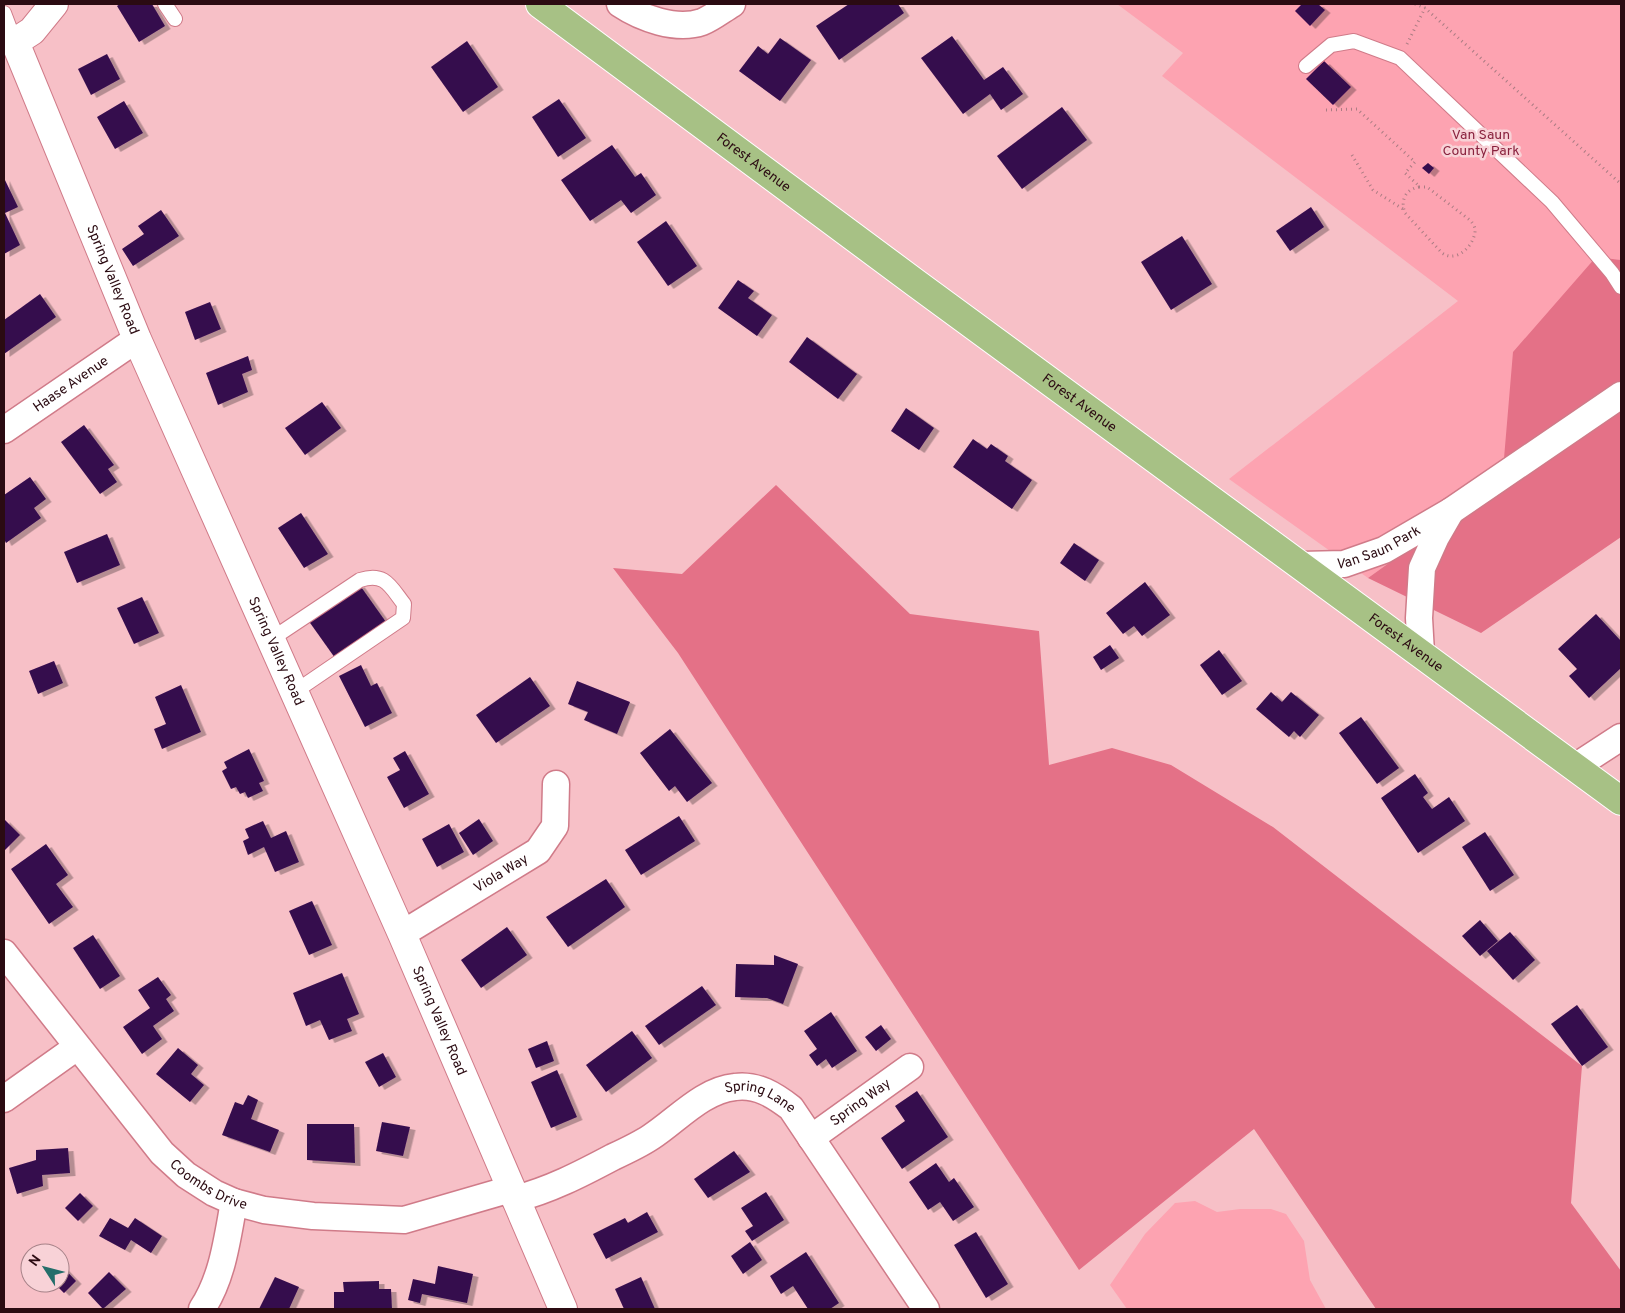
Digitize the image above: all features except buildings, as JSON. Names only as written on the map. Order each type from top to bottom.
[{"type":"main road","name":"Forest Avenue","points":[[540,4],[1621,801]]},
{"type":"street","points":[[9,44],[32,31],[54,4]]},
{"type":"street","points":[[620,4],[630,11],[652,20],[676,24],[704,21],[732,4]]},
{"type":"street","name":"Spring Valley Road","points":[[9,44],[293,693],[402,934],[563,1309]]},
{"type":"street","name":"Haase Avenue","points":[[4,430],[137,338]]},
{"type":"street","name":"Van Saun Park","points":[[1301,565],[1344,564],[1384,550],[1451,511],[1621,395]]},
{"type":"street","name":"Van Saun Park","points":[[1421,653],[1419,618],[1422,568],[1436,537],[1451,511]]},
{"type":"street","points":[[1575,767],[1621,737]]},
{"type":"street","name":"Viola Way","points":[[402,934],[538,851],[555,826],[556,784]]},
{"type":"street","name":"Coombs Drive","points":[[4,953],[162,1154],[186,1176],[214,1193],[234,1202],[264,1210],[313,1216],[404,1220],[513,1194]]},
{"type":"street","points":[[4,1100],[77,1047]]},
{"type":"street","name":"Spring Way","points":[[811,1138],[910,1067]]},
{"type":"street","name":"Spring Lane","points":[[513,1194],[543,1191],[592,1168],[649,1138],[704,1098],[720,1090],[736,1087],[756,1088],[774,1095],[791,1108],[926,1309]]},
{"type":"street","points":[[202,1309],[209,1298],[222,1265],[234,1202]]},
{"type":"lane","points":[[165,4],[175,19]]},
{"type":"lane","points":[[4,13],[9,44]]},
{"type":"lane","points":[[1306,66],[1331,45],[1354,41],[1400,58],[1552,202],[1612,273],[1621,287]]},
{"type":"lane","points":[[270,640],[360,580],[368,577],[380,578],[386,581],[404,604],[403,618],[293,693]]},
{"type":"path","points":[[1415,4],[1425,8],[1621,184]]},
{"type":"path","points":[[1400,58],[1425,8]]},
{"type":"path","points":[[1326,110],[1357,108],[1415,162],[1405,173],[1419,186],[1428,188],[1471,221],[1475,231],[1467,248],[1457,256],[1446,256],[1405,213],[1403,207],[1404,196],[1419,186]]},
{"type":"path","points":[[1352,155],[1373,190],[1404,209]]},
{"type":"green space","name":"Van Saun County Park","points":[[1117,4],[1621,4],[1621,260],[1596,257],[1502,482],[1368,578],[1229,479],[1458,301],[1162,76],[1183,53]]},
{"type":"green space","points":[[1195,1201],[1217,1212],[1240,1209],[1271,1209],[1286,1214],[1304,1241],[1310,1280],[1326,1309],[1127,1309],[1110,1285],[1145,1234],[1175,1203]]},
{"type":"shaded area","points":[[1596,257],[1621,260],[1621,537],[1481,633],[1368,578],[1502,482],[1513,352]]},
{"type":"shaded area","points":[[776,485],[910,614],[1039,631],[1049,765],[1112,748],[1171,765],[1273,827],[1582,1066],[1571,1203],[1621,1271],[1621,1309],[1376,1309],[1254,1129],[1079,1270],[678,653],[613,568],[682,574]]}]
